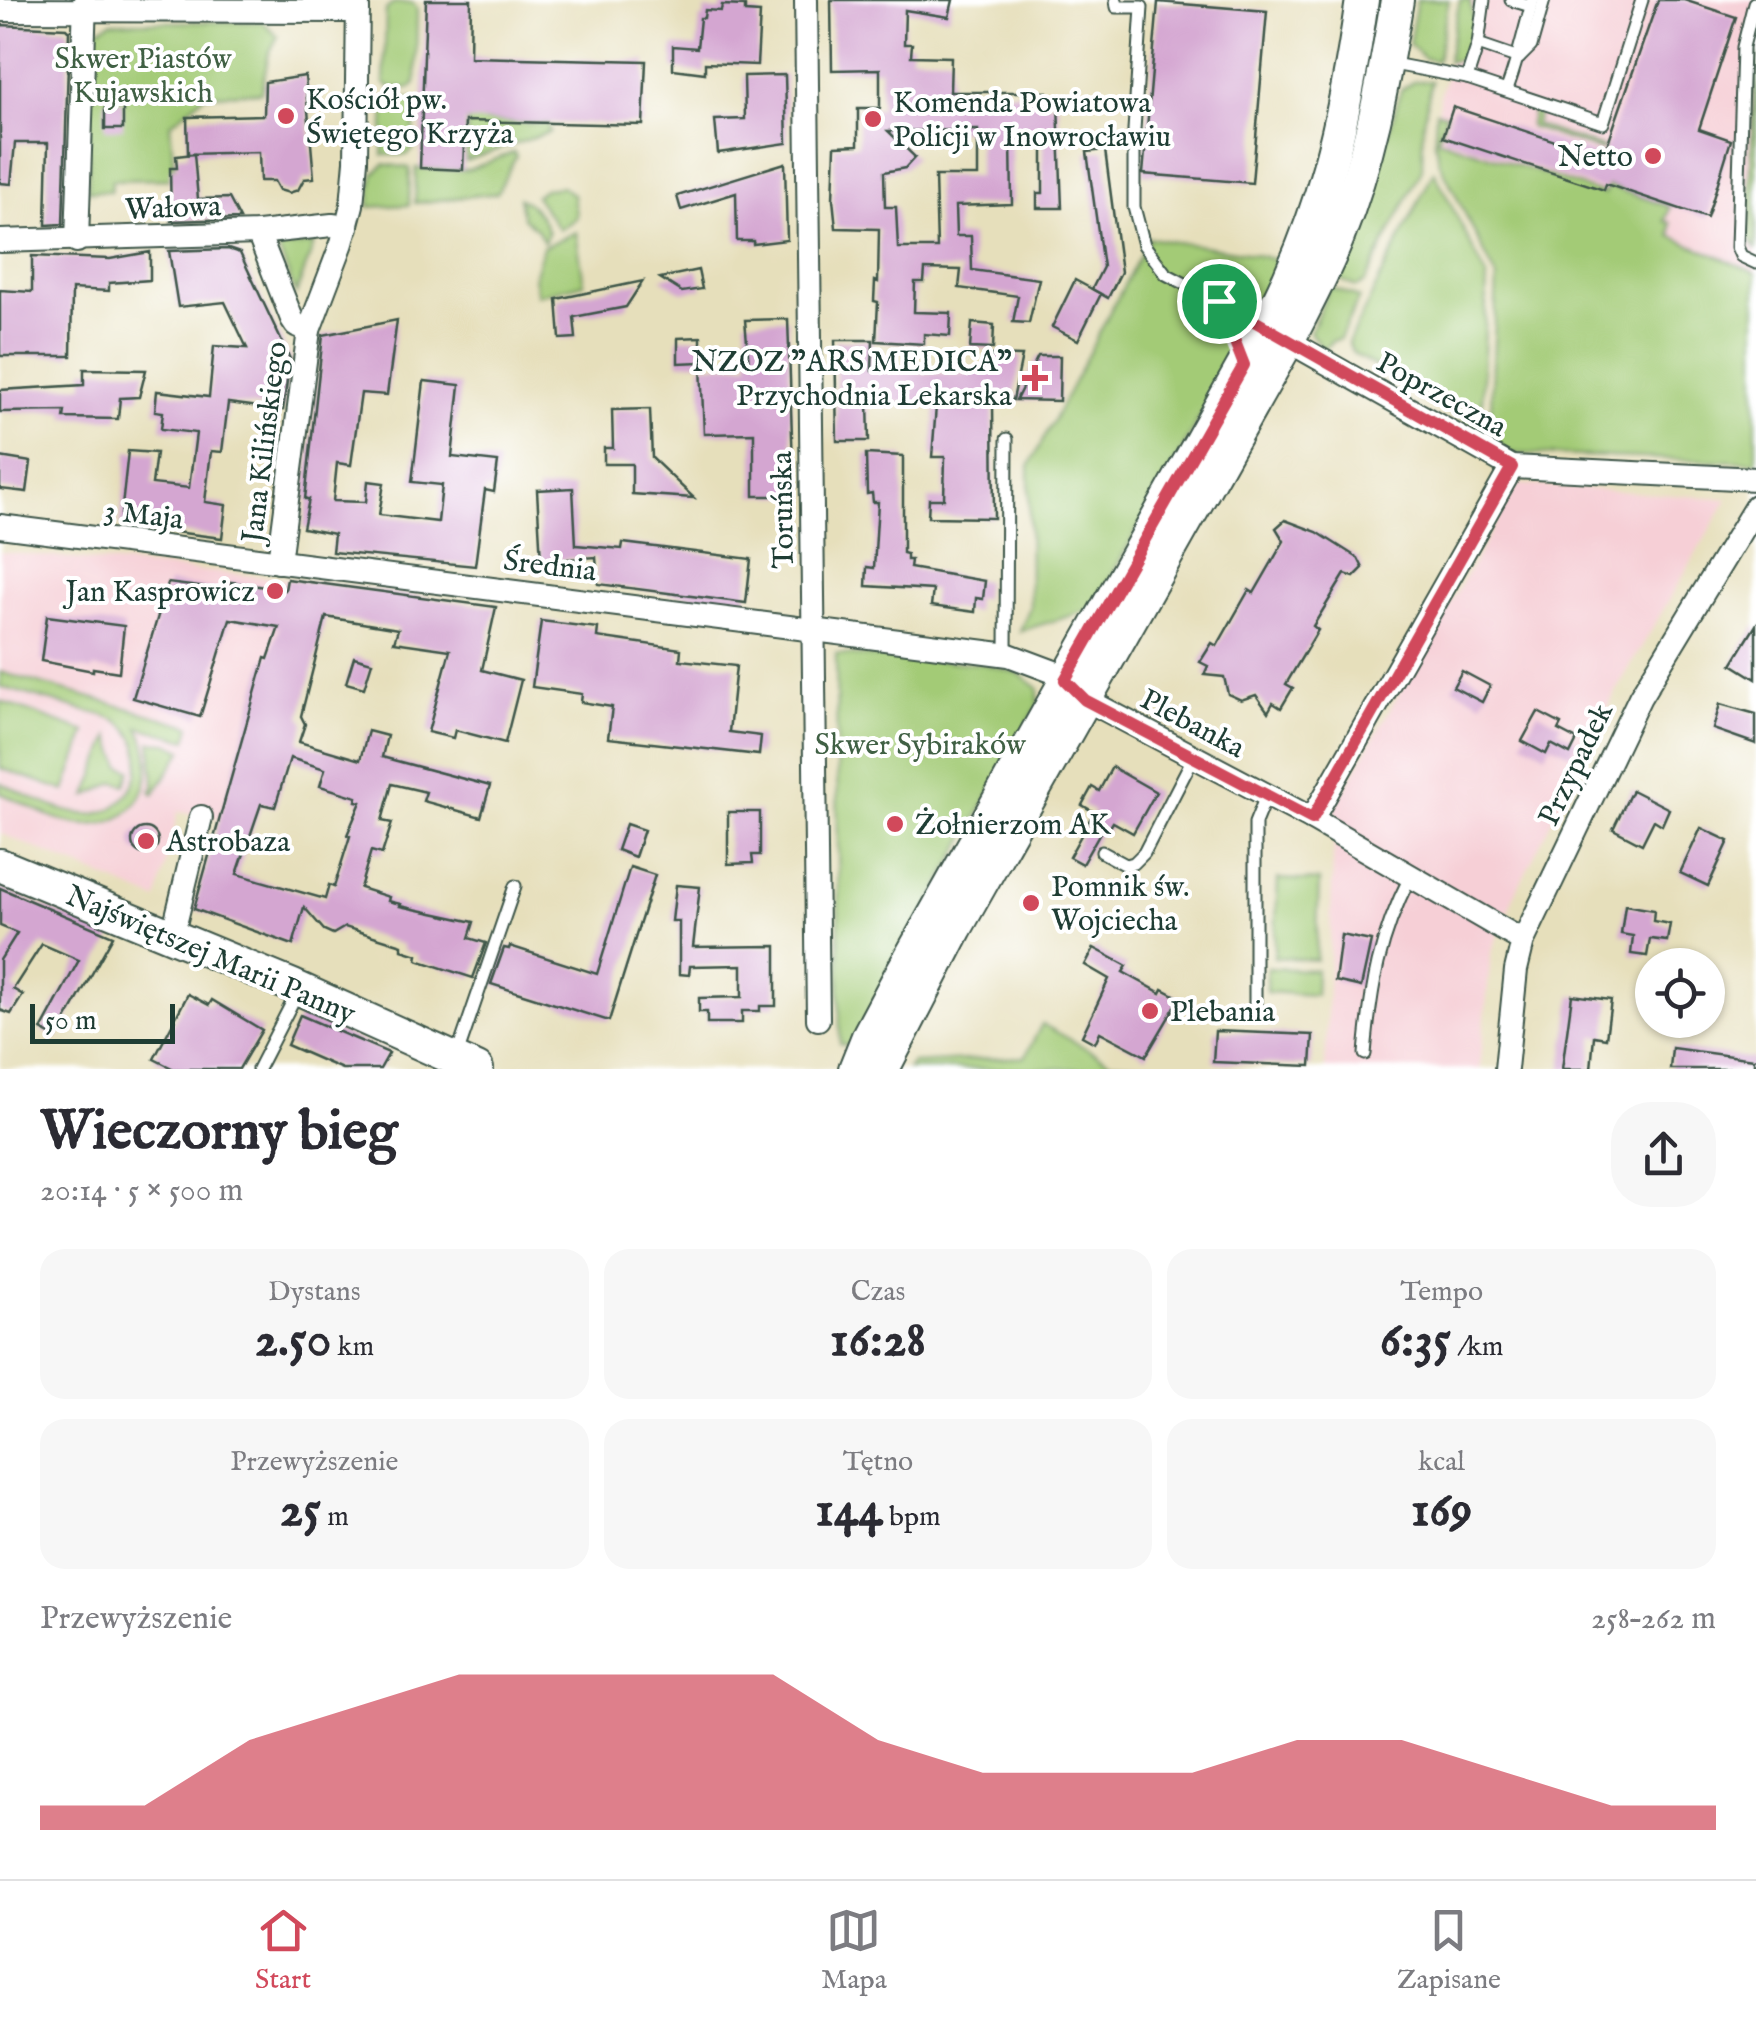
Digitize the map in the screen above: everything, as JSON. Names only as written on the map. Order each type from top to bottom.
[{"type":"main road","points":[[883,1069],[1244,365],[1276,334],[1314,223],[1342,120],[1362,0]]},
{"type":"main road","points":[[856,1069],[883,1006],[1075,690],[1276,334],[1326,266],[1352,202],[1378,112],[1397,0]]},
{"type":"main road","name":"Najświętszej Marii Panny","points":[[0,865],[466,1064]]},
{"type":"street","name":"Toruńska","points":[[806,0],[818,1019]]},
{"type":"street","points":[[77,240],[85,6]]},
{"type":"street","points":[[0,10],[85,6],[358,6]]},
{"type":"street","name":"Jana Kilińskiego","points":[[279,562],[309,330],[347,228],[355,182],[358,6]]},
{"type":"street","name":"Wałowa","points":[[0,241],[258,233],[332,224],[347,228]]},
{"type":"street","name":"Jana Kilińskiego","points":[[258,233],[292,319],[309,330]]},
{"type":"street","name":"Poprzeczna","points":[[1276,334],[1512,467],[1756,479]]},
{"type":"street","points":[[1312,819],[1512,467]]},
{"type":"street","name":"Przypadek","points":[[1506,1069],[1516,970],[1523,941],[1640,698],[1756,506]]},
{"type":"street","name":"3 Maja","points":[[0,526],[279,562]]},
{"type":"street","name":"Średnia","points":[[279,562],[813,629]]},
{"type":"street","name":"Plebanka","points":[[813,629],[1006,655],[1057,672],[1075,690],[1193,758],[1312,819],[1523,941]]},
{"type":"street","points":[[172,937],[201,817]]},
{"type":"lane","points":[[1116,0],[1116,7],[1142,6],[1134,130],[1134,206],[1144,245],[1166,274],[1276,334]]},
{"type":"lane","points":[[1467,78],[1478,44],[1484,0]]},
{"type":"lane","points":[[1507,89],[1532,3],[1511,0]]},
{"type":"lane","points":[[1519,58],[1531,46],[1544,0]]},
{"type":"lane","points":[[1354,57],[1467,78],[1603,123],[1642,0]]},
{"type":"lane","points":[[1751,2],[1743,46],[1737,247],[1741,256],[1756,263]]},
{"type":"lane","points":[[1478,44],[1519,58]]},
{"type":"lane","points":[[1219,301],[1244,365]]},
{"type":"lane","points":[[1006,655],[1007,439]]},
{"type":"lane","points":[[1102,852],[1126,865],[1144,853],[1193,758]]},
{"type":"lane","points":[[1255,1005],[1255,823],[1266,796]]},
{"type":"lane","points":[[1366,1054],[1371,987],[1386,933],[1410,877]]},
{"type":"lane","points":[[466,1064],[515,886]]},
{"type":"lane","points":[[258,1069],[298,989]]},
{"type":"shaded area","points":[[1467,0],[1756,0],[1756,273],[1435,142],[1439,98]]},
{"type":"shaded area","points":[[1518,484],[1728,499],[1617,689],[1514,896],[1491,954],[1480,1069],[1325,1069],[1335,806]]},
{"type":"shaded area","points":[[0,552],[287,579],[279,627],[269,659],[265,659],[219,818],[178,812],[157,900],[0,833]]},
{"type":"green space","points":[[1417,0],[1449,0],[1437,61],[1424,58],[1409,44]]},
{"type":"green space","points":[[1460,0],[1470,0],[1475,27],[1463,59],[1447,62]]},
{"type":"green space","points":[[393,3],[413,3],[417,8],[416,84],[411,88],[389,87],[384,83],[386,10]]},
{"type":"green space","name":"Skwer Piastów Kujawskich","points":[[112,22],[263,22],[278,36],[269,53],[261,92],[205,95],[170,124],[175,179],[112,180],[111,191],[88,191],[91,33]]},
{"type":"green space","points":[[1756,53],[1756,251],[1749,238]]},
{"type":"green space","points":[[1414,81],[1432,81],[1423,121],[1422,169],[1365,282],[1356,287],[1335,277],[1375,179],[1401,90]]},
{"type":"green space","points":[[385,98],[415,102],[413,150],[407,155],[383,155]]},
{"type":"green space","points":[[468,100],[484,121],[548,124],[550,132],[466,161]]},
{"type":"green space","points":[[1533,109],[1539,112],[1535,125],[1603,148],[1602,151],[1529,127]]},
{"type":"green space","points":[[1436,111],[1446,114],[1438,139],[1604,194],[1608,186],[1670,207],[1665,221],[1671,223],[1671,236],[1756,273],[1756,462],[1498,453],[1489,449],[1497,278],[1439,161]]},
{"type":"green space","points":[[514,152],[516,156],[497,193],[415,203],[416,168],[468,170]]},
{"type":"green space","points":[[384,164],[410,168],[409,205],[369,207],[374,174]]},
{"type":"green space","points":[[1434,171],[1487,277],[1481,430],[1353,353],[1348,343]]},
{"type":"green space","points":[[562,187],[573,194],[576,215],[559,229],[535,196],[544,189]]},
{"type":"green space","points":[[519,198],[541,217],[548,233],[544,242],[537,229],[523,218]]},
{"type":"green space","points":[[576,232],[584,283],[537,295],[534,277],[543,247]]},
{"type":"green space","points":[[1149,238],[1286,263],[1093,609],[1020,631],[1030,607],[1029,467]]},
{"type":"green space","points":[[314,244],[296,294],[278,248]]},
{"type":"green space","points":[[1330,287],[1359,298],[1340,339],[1323,350],[1310,332]]},
{"type":"green space","name":"Skwer Sybiraków","points":[[836,654],[984,664],[1018,673],[1038,688],[1038,705],[852,1046],[840,1044]]},
{"type":"green space","points":[[0,672],[191,726],[187,740],[139,727],[145,743],[148,776],[135,805],[108,822],[89,825],[55,818],[0,793],[0,783],[82,814],[109,810],[131,789],[137,775],[137,745],[130,732],[114,719],[0,687]]},
{"type":"green space","points":[[0,701],[86,732],[65,791],[0,768]]},
{"type":"green space","points":[[110,736],[121,766],[131,770],[126,785],[116,782],[87,796]]},
{"type":"green space","points":[[151,742],[168,743],[183,750],[154,794],[151,791]]},
{"type":"green space","points":[[1278,879],[1319,881],[1316,960],[1274,957]]},
{"type":"green space","points":[[1267,968],[1316,970],[1315,995],[1266,992]]},
{"type":"green space","points":[[1042,1024],[1111,1062],[1197,1069],[907,1069],[912,1063],[1025,1057]]},
{"type":"building","points":[[426,0],[471,0],[470,57],[646,61],[643,125],[465,121],[463,170],[420,168]]},
{"type":"building","points":[[831,0],[953,0],[949,17],[905,10],[904,44],[912,44],[911,56],[951,57],[950,92],[1047,92],[1047,104],[1058,103],[1062,208],[1037,208],[1037,193],[1043,193],[1043,139],[1011,139],[1012,204],[955,206],[956,236],[971,236],[972,270],[1039,279],[1029,323],[1013,322],[1018,296],[959,288],[961,270],[925,269],[924,282],[915,282],[914,312],[951,313],[950,336],[924,334],[924,344],[876,341],[878,302],[874,301],[879,229],[836,228],[833,199],[835,146],[858,145],[858,108],[880,108],[880,69],[832,70]],"holes":[[[978,130],[978,176],[935,176],[937,248],[898,248],[896,207],[885,207],[884,172],[905,168],[915,157],[888,131]]]},
{"type":"building","points":[[1658,0],[1684,0],[1736,17],[1699,129],[1731,140],[1707,218],[1606,184],[1604,190],[1443,137],[1453,107],[1603,157]]},
{"type":"building","points":[[1158,2],[1267,11],[1252,183],[1143,174]]},
{"type":"building","points":[[722,5],[745,6],[745,12],[760,13],[757,65],[705,63],[705,73],[673,69],[673,46],[697,48],[700,18],[704,18],[705,10],[721,11]]},
{"type":"building","points":[[0,25],[69,31],[63,224],[46,225],[48,143],[15,143],[11,184],[0,183]]},
{"type":"building","points":[[785,75],[787,143],[718,153],[715,120],[745,119],[744,76]]},
{"type":"building","name":"Kościół pw. Świętego Krzyża","points":[[305,76],[314,178],[304,179],[298,190],[289,193],[279,190],[274,181],[260,181],[259,152],[188,154],[187,117],[264,115],[265,82]]},
{"type":"building","points":[[105,101],[123,101],[123,129],[105,129]]},
{"type":"building","points":[[1105,150],[1121,272],[1108,298],[1092,289],[1103,267],[1087,152]]},
{"type":"building","points":[[194,154],[198,199],[229,198],[240,219],[171,221],[170,168],[177,168],[176,156]]},
{"type":"building","points":[[785,163],[787,240],[753,244],[737,241],[736,193],[681,210],[677,196]]},
{"type":"building","points":[[228,249],[240,253],[290,359],[283,410],[228,403],[222,452],[211,451],[205,502],[226,505],[222,538],[120,525],[128,451],[156,453],[152,484],[189,488],[196,433],[161,429],[163,412],[155,411],[157,391],[209,397],[214,346],[247,348],[225,302],[178,307],[169,251]]},
{"type":"building","points":[[150,252],[150,280],[109,283],[109,291],[72,289],[71,356],[0,356],[0,290],[32,292],[32,256],[110,259]]},
{"type":"building","points":[[698,270],[702,289],[682,292],[660,278]]},
{"type":"building","points":[[1075,280],[1101,294],[1078,340],[1052,327]]},
{"type":"building","points":[[643,281],[626,307],[574,317],[576,338],[560,339],[557,299]]},
{"type":"building","points":[[788,319],[794,496],[754,496],[754,433],[704,434],[701,365],[749,364],[745,320]]},
{"type":"building","points":[[397,320],[387,395],[361,393],[351,465],[337,463],[333,501],[366,502],[368,481],[384,483],[379,515],[438,522],[442,485],[412,482],[424,381],[460,385],[452,457],[498,462],[494,492],[485,490],[475,566],[332,552],[334,534],[303,528],[323,335]]},
{"type":"building","points":[[972,323],[994,325],[993,349],[970,348]]},
{"type":"building","points":[[701,337],[701,362],[678,363],[678,338]]},
{"type":"building","points":[[835,340],[873,340],[872,371],[967,374],[990,371],[991,355],[1022,356],[1013,400],[993,400],[994,518],[928,517],[929,499],[944,499],[945,457],[932,457],[936,406],[868,400],[869,441],[837,441]]},
{"type":"building","name":"NZOZ \"ARS MEDICA\" Przychodnia Lekarska","points":[[1038,356],[1060,356],[1059,401],[1016,400]]},
{"type":"building","points":[[84,369],[146,370],[139,397],[120,398],[118,419],[64,418],[65,411],[0,412],[0,390],[84,385]]},
{"type":"building","points":[[650,409],[652,458],[694,498],[632,494],[632,464],[604,464],[604,448],[613,448],[612,410]]},
{"type":"building","points":[[866,454],[903,456],[903,553],[911,560],[910,568],[985,581],[983,599],[976,598],[975,612],[931,606],[933,590],[866,586],[867,567],[874,568],[878,502],[873,502],[872,493],[867,494]]},
{"type":"building","points":[[0,457],[31,462],[27,492],[0,489]]},
{"type":"building","points":[[573,488],[576,545],[622,549],[623,543],[751,559],[746,603],[598,584],[596,557],[541,561],[537,490]]},
{"type":"building","points":[[1285,520],[1317,532],[1358,558],[1363,568],[1354,577],[1345,574],[1313,626],[1318,630],[1286,684],[1293,688],[1281,708],[1273,703],[1268,712],[1256,695],[1241,700],[1228,694],[1224,677],[1204,675],[1208,666],[1200,662],[1212,643],[1217,646],[1249,590],[1254,593],[1284,541],[1276,528]]},
{"type":"building","points":[[287,579],[496,607],[482,670],[521,680],[505,743],[455,730],[453,738],[428,732],[450,650],[394,642],[398,629],[326,617],[301,716],[305,724],[299,742],[360,760],[368,731],[387,736],[382,757],[490,786],[481,817],[423,801],[426,792],[392,784],[382,821],[392,823],[382,854],[371,851],[360,888],[389,897],[388,901],[400,906],[474,922],[469,938],[486,943],[473,978],[417,960],[418,955],[402,950],[402,945],[345,927],[333,934],[324,930],[304,907],[293,945],[194,909],[265,658],[268,659],[279,627],[230,619],[200,717],[133,698],[168,583],[231,591],[231,582],[285,590]],"holes":[[[290,758],[325,769],[320,786],[357,797],[356,801],[361,802],[347,835],[350,836],[334,887],[329,885],[325,899],[237,874],[261,804],[275,807]]]},
{"type":"building","points":[[47,616],[124,626],[119,672],[41,661]]},
{"type":"building","points":[[541,621],[598,628],[597,637],[681,649],[680,660],[736,666],[729,732],[761,736],[759,755],[608,738],[612,707],[581,702],[582,694],[532,687]]},
{"type":"building","points":[[1756,625],[1756,679],[1732,664]]},
{"type":"building","points":[[354,657],[372,662],[364,688],[346,683]]},
{"type":"building","points":[[1462,671],[1490,686],[1482,702],[1453,687]]},
{"type":"building","points":[[1720,704],[1756,714],[1756,744],[1713,729]]},
{"type":"building","points":[[1538,712],[1561,724],[1558,730],[1577,740],[1570,754],[1551,744],[1546,754],[1522,741]]},
{"type":"building","points":[[1112,767],[1156,792],[1133,833],[1113,822],[1107,832],[1102,829],[1082,864],[1069,857],[1094,812],[1082,805],[1092,787],[1099,791]]},
{"type":"building","points":[[1632,790],[1669,809],[1662,825],[1654,820],[1642,844],[1613,829]]},
{"type":"building","points":[[728,812],[760,812],[760,855],[752,855],[753,863],[728,864]]},
{"type":"building","points":[[626,824],[644,830],[635,857],[617,850]]},
{"type":"building","name":"Astrobaza","points":[[145,828],[154,832],[158,841],[154,850],[145,854],[136,850],[132,841],[136,832]]},
{"type":"building","points":[[1701,828],[1729,841],[1708,886],[1680,873]]},
{"type":"building","points":[[630,867],[655,875],[609,1021],[491,984],[504,948],[510,946],[597,974]]},
{"type":"building","points":[[676,885],[700,887],[693,947],[776,946],[776,1006],[742,1011],[742,1023],[707,1023],[707,1012],[699,1012],[699,998],[742,997],[742,965],[690,966],[689,975],[679,974],[679,921],[672,921]]},
{"type":"building","points":[[0,888],[113,936],[56,1038],[41,1030],[79,960],[42,944],[13,989],[23,995],[11,1014],[0,1010],[0,960],[17,933],[0,926]]},
{"type":"building","points":[[1625,905],[1654,910],[1653,921],[1670,924],[1667,941],[1650,939],[1648,948],[1635,948],[1635,954],[1631,954],[1633,936],[1621,934]]},
{"type":"building","points":[[1341,935],[1371,941],[1361,987],[1335,981]]},
{"type":"building","name":"Plebania","points":[[1094,948],[1127,966],[1123,972],[1161,993],[1163,989],[1180,998],[1146,1056],[1100,1032],[1095,1043],[1082,1036],[1109,979],[1085,965]]},
{"type":"building","points":[[188,994],[209,1005],[212,1000],[262,1030],[239,1069],[174,1069],[154,1059]]},
{"type":"building","points":[[1572,995],[1611,1000],[1606,1038],[1594,1036],[1591,1069],[1562,1069]]},
{"type":"building","points":[[300,1015],[389,1053],[380,1069],[342,1069],[287,1045]]},
{"type":"building","points":[[1215,1031],[1313,1035],[1311,1066],[1213,1062]]},
{"type":"building","points":[[1672,1048],[1754,1059],[1754,1069],[1670,1069]]},
{"type":"place","name":"Kościół pw. Świętego Krzyża","points":[[286,116]]},
{"type":"place","name":"Komenda Powiatowa Policji w Inowrocławiu","points":[[873,119]]},
{"type":"place","name":"Netto","points":[[1653,156]]},
{"type":"place","name":"NZOZ \"ARS MEDICA\" Przychodnia Lekarska","points":[[1035,378]]},
{"type":"place","name":"Jan Kasprowicz","points":[[275,591]]},
{"type":"place","name":"Żołnierzom AK","points":[[895,824]]},
{"type":"place","name":"Astrobaza","points":[[146,841]]},
{"type":"place","name":"Pomnik św. Wojciecha","points":[[1031,903]]},
{"type":"place","name":"Plebania","points":[[1150,1011]]},
{"type":"route","points":[[1219,301],[1512,467],[1312,819],[1085,700],[1065,680],[1244,365],[1219,301]]}]
